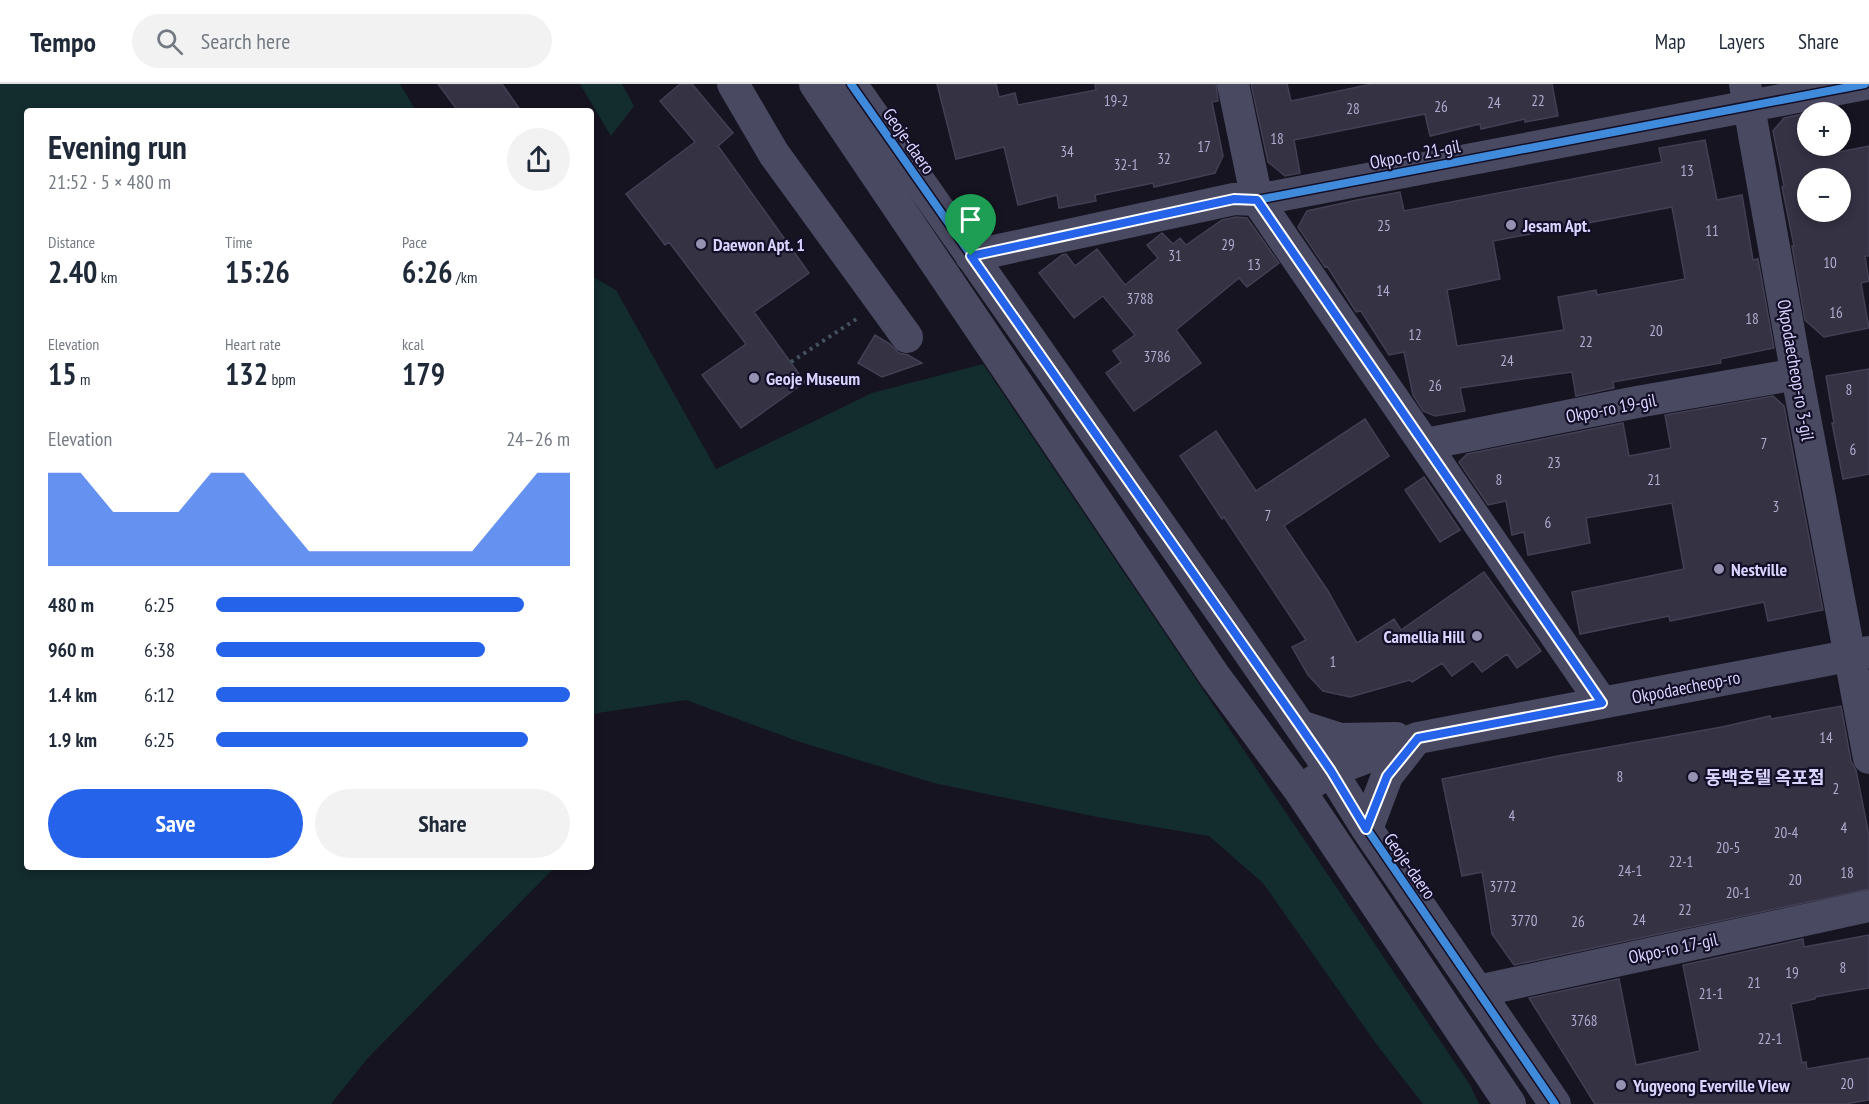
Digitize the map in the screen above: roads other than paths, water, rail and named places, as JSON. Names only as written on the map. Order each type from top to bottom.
[{"type":"street","points":[[733,84],[774,154],[907,337]]},
{"type":"street","points":[[815,84],[1214,675],[1300,791],[1510,1104]]},
{"type":"street","name":"Geoje-daero","points":[[850,84],[1300,726],[1331,771],[1366,829],[1555,1104]]},
{"type":"street","points":[[1233,84],[1257,200],[1602,703]]},
{"type":"street","name":"Okpo-ro 21-gil","points":[[971,256],[1234,199],[1257,200],[1747,95],[1865,84]]},
{"type":"street","name":"Okpodaecheop-ro 3-gil","points":[[1747,95],[1797,374],[1860,654],[1869,758]]},
{"type":"street","name":"Okpo-ro 19-gil","points":[[1426,444],[1637,402],[1797,374]]},
{"type":"street","name":"Okpodaecheop-ro","points":[[1300,791],[1331,771],[1418,738],[1860,654]]},
{"type":"street","points":[[1300,726],[1340,739],[1418,738]]},
{"type":"street","points":[[1366,829],[1387,776],[1418,738]]},
{"type":"street","name":"Okpo-ro 17-gil","points":[[1478,991],[1869,906]]},
{"type":"place","name":"Jesam Apt.","points":[[1511,225]]},
{"type":"place","name":"Daewon Apt. 1","points":[[701,244]]},
{"type":"place","name":"Geoje Museum","points":[[754,378]]},
{"type":"place","name":"Nestville","points":[[1719,569]]},
{"type":"place","name":"Camellia Hill","points":[[1477,636]]},
{"type":"place","name":"동백호텔 옥포점","points":[[1693,777]]},
{"type":"place","name":"Yugyeong Everville View","points":[[1621,1085]]}]
